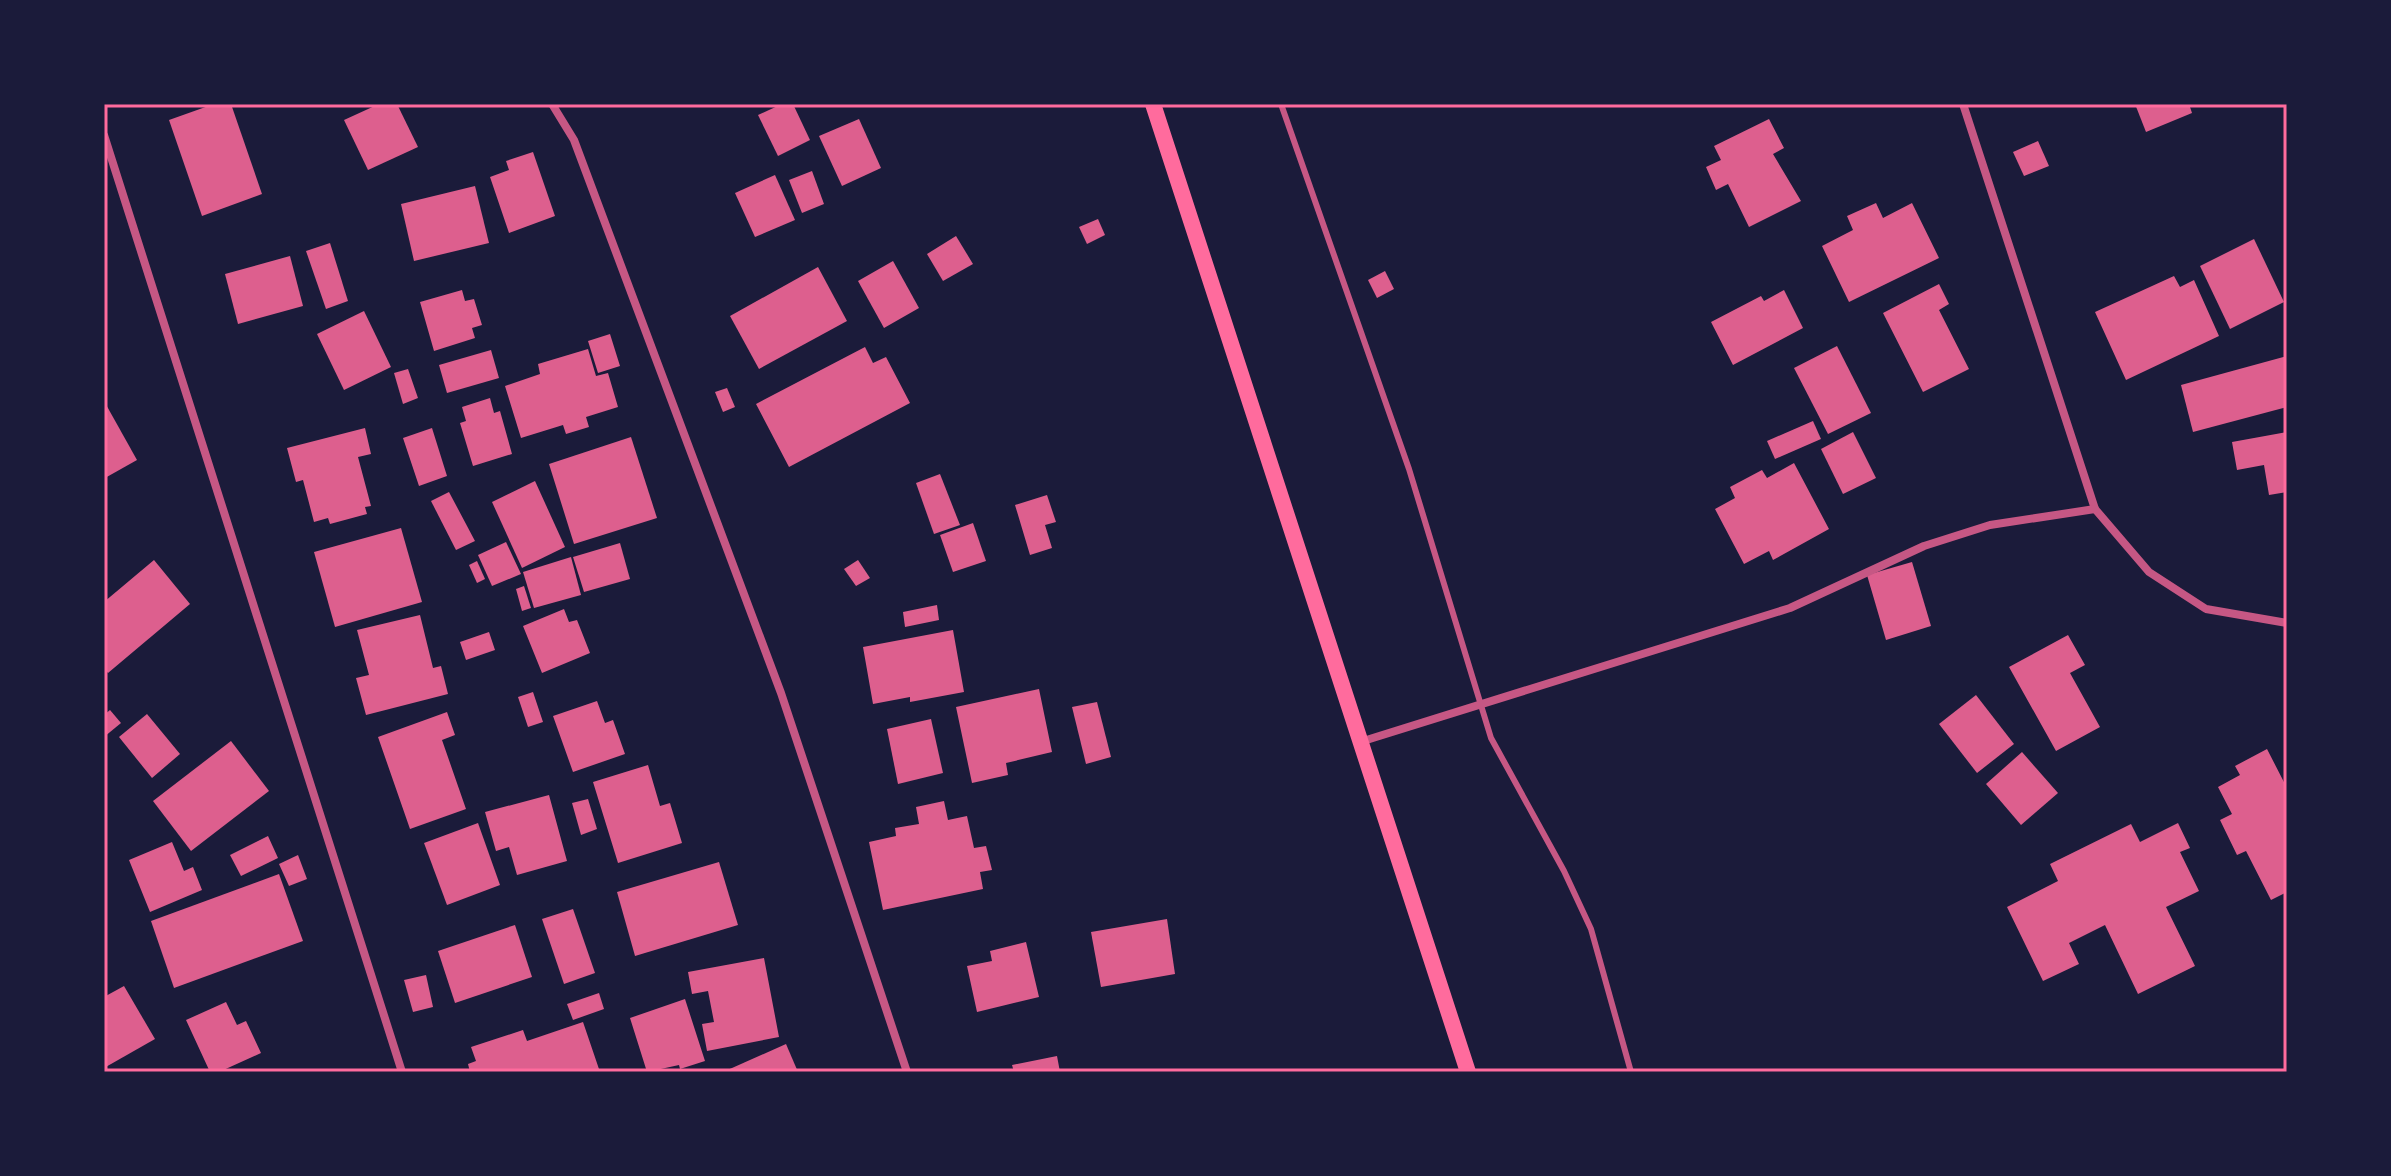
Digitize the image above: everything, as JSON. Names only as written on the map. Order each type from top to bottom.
[{"type":"main road","points":[[1153,104],[1468,1072]]},
{"type":"street","points":[[552,104],[574,140],[781,693],[907,1072]]},
{"type":"street","points":[[1963,104],[2095,509],[2149,572],[2206,609],[2287,623]]},
{"type":"street","points":[[104,135],[402,1072]]},
{"type":"street","points":[[1360,742],[1790,608],[1924,546],[1990,525],[2095,509]]},
{"type":"lane","points":[[1281,104],[1409,469],[1491,738],[1564,871],[1591,929],[1631,1072]]},
{"type":"building","points":[[214,104],[231,104],[262,194],[202,216],[169,120]]},
{"type":"building","points":[[379,104],[397,104],[418,147],[368,170],[344,120]]},
{"type":"building","points":[[782,104],[793,104],[810,140],[778,156],[758,115]]},
{"type":"building","points":[[2135,104],[2189,104],[2192,113],[2146,132]]},
{"type":"building","points":[[859,119],[881,168],[842,186],[819,136]]},
{"type":"building","points":[[1769,119],[1784,148],[1773,154],[1801,201],[1749,227],[1728,184],[1716,190],[1706,167],[1721,160],[1714,146]]},
{"type":"building","points":[[2038,141],[2049,166],[2024,176],[2013,152]]},
{"type":"building","points":[[533,152],[555,216],[509,233],[490,177],[509,170],[506,161]]},
{"type":"building","points":[[812,171],[824,204],[802,213],[789,180]]},
{"type":"building","points":[[775,175],[795,220],[755,237],[735,193]]},
{"type":"building","points":[[475,186],[489,243],[414,261],[401,204]]},
{"type":"building","points":[[1876,203],[1883,218],[1912,203],[1939,258],[1849,302],[1822,246],[1853,230],[1847,216]]},
{"type":"building","points":[[1098,219],[1105,235],[1087,244],[1079,227]]},
{"type":"building","points":[[956,236],[973,264],[943,281],[927,254]]},
{"type":"building","points":[[2254,239],[2284,302],[2230,329],[2200,266]]},
{"type":"building","points":[[330,243],[348,301],[326,309],[306,251]]},
{"type":"building","points":[[290,256],[303,306],[238,324],[225,274]]},
{"type":"building","points":[[893,261],[919,308],[884,328],[858,281]]},
{"type":"building","points":[[818,267],[847,321],[759,369],[730,316]]},
{"type":"building","points":[[1385,271],[1394,289],[1377,298],[1368,280]]},
{"type":"building","points":[[2174,276],[2180,287],[2194,280],[2219,336],[2126,380],[2095,312]]},
{"type":"building","points":[[1939,284],[1949,304],[1939,310],[1969,369],[1923,392],[1883,313]]},
{"type":"building","points":[[462,290],[465,301],[474,299],[482,325],[472,328],[475,338],[434,351],[420,302]]},
{"type":"building","points":[[1784,290],[1803,328],[1733,365],[1711,322],[1761,296],[1764,301]]},
{"type":"building","points":[[364,311],[391,367],[344,390],[317,334]]},
{"type":"building","points":[[610,334],[620,366],[598,373],[588,341]]},
{"type":"building","points":[[1837,346],[1871,413],[1828,434],[1794,368]]},
{"type":"building","points":[[865,347],[873,363],[886,357],[910,403],[789,467],[756,404]]},
{"type":"building","points":[[588,349],[596,376],[608,373],[618,407],[586,417],[589,427],[566,434],[563,425],[521,438],[505,386],[540,374],[538,364]]},
{"type":"building","points":[[491,350],[499,378],[447,393],[439,365]]},
{"type":"building","points":[[2287,356],[2287,407],[2193,432],[2181,385]]},
{"type":"building","points":[[408,369],[418,398],[403,404],[394,373]]},
{"type":"building","points":[[727,388],[735,407],[723,412],[715,392]]},
{"type":"building","points":[[490,398],[494,413],[500,411],[512,454],[473,466],[460,423],[466,421],[462,407]]},
{"type":"building","points":[[104,401],[137,460],[105,478],[104,476]]},
{"type":"building","points":[[1813,421],[1821,439],[1775,459],[1767,441]]},
{"type":"building","points":[[365,428],[371,454],[358,457],[371,506],[365,507],[367,514],[330,524],[328,518],[314,522],[303,480],[296,482],[287,448]]},
{"type":"building","points":[[432,428],[447,476],[419,486],[403,438]]},
{"type":"building","points":[[1853,432],[1876,478],[1843,494],[1821,449]]},
{"type":"building","points":[[2287,432],[2287,492],[2269,495],[2264,465],[2237,470],[2232,442]]},
{"type":"building","points":[[631,437],[657,518],[574,544],[549,464]]},
{"type":"building","points":[[1794,463],[1829,529],[1773,560],[1769,551],[1744,564],[1715,509],[1735,498],[1730,487],[1762,470],[1767,478]]},
{"type":"building","points":[[940,474],[960,525],[934,534],[916,483]]},
{"type":"building","points":[[535,481],[565,547],[522,568],[492,502]]},
{"type":"building","points":[[449,492],[475,541],[456,550],[431,501]]},
{"type":"building","points":[[1047,495],[1056,522],[1045,525],[1052,548],[1030,555],[1015,505]]},
{"type":"building","points":[[973,523],[986,561],[953,572],[940,535]]},
{"type":"building","points":[[401,528],[422,602],[335,627],[314,552]]},
{"type":"building","points":[[506,542],[521,574],[492,586],[478,555]]},
{"type":"building","points":[[620,543],[630,579],[584,592],[573,557]]},
{"type":"building","points":[[571,557],[581,595],[534,608],[523,572]]},
{"type":"building","points":[[154,560],[190,604],[108,673],[104,668],[104,602]]},
{"type":"building","points":[[858,560],[870,578],[856,586],[844,569]]},
{"type":"building","points":[[477,561],[485,579],[477,583],[469,565]]},
{"type":"building","points":[[1912,562],[1931,626],[1886,640],[1867,575]]},
{"type":"building","points":[[524,586],[531,608],[522,611],[516,589]]},
{"type":"building","points":[[937,605],[939,620],[905,627],[903,612]]},
{"type":"building","points":[[564,609],[569,622],[577,620],[590,653],[542,673],[523,626]]},
{"type":"building","points":[[420,615],[433,668],[441,666],[448,694],[366,715],[356,678],[369,675],[357,630]]},
{"type":"building","points":[[953,630],[964,692],[910,702],[910,697],[873,704],[863,647]]},
{"type":"building","points":[[489,632],[495,650],[466,660],[460,642]]},
{"type":"building","points":[[2068,635],[2085,665],[2070,673],[2100,727],[2056,751],[2009,667]]},
{"type":"building","points":[[1039,689],[1052,752],[1006,763],[1008,775],[972,783],[956,707]]},
{"type":"building","points":[[533,692],[543,722],[528,727],[518,697]]},
{"type":"building","points":[[1976,695],[2014,744],[1977,773],[1939,724]]},
{"type":"building","points":[[597,701],[605,723],[613,720],[625,754],[573,772],[553,716]]},
{"type":"building","points":[[1097,702],[1111,757],[1086,764],[1072,707]]},
{"type":"building","points":[[110,710],[121,723],[104,737],[104,715]]},
{"type":"building","points":[[447,712],[455,735],[442,740],[466,809],[410,829],[378,737]]},
{"type":"building","points":[[147,714],[180,754],[152,778],[119,737]]},
{"type":"building","points":[[931,719],[943,773],[898,784],[887,729]]},
{"type":"building","points":[[231,741],[269,791],[191,851],[153,801]]},
{"type":"building","points":[[2267,749],[2287,788],[2287,892],[2271,900],[2246,851],[2237,855],[2220,820],[2232,814],[2218,787],[2240,775],[2235,766]]},
{"type":"building","points":[[2022,752],[2058,793],[2021,825],[1986,784]]},
{"type":"building","points":[[648,765],[660,806],[670,803],[682,843],[618,863],[593,782]]},
{"type":"building","points":[[549,795],[567,861],[517,875],[509,847],[496,851],[485,812]]},
{"type":"building","points":[[588,799],[597,829],[581,835],[572,803]]},
{"type":"building","points":[[944,801],[948,820],[967,816],[974,848],[986,846],[992,870],[980,872],[983,889],[883,910],[869,842],[896,836],[895,828],[919,824],[916,807]]},
{"type":"building","points":[[478,823],[500,885],[447,905],[424,843]]},
{"type":"building","points":[[2178,823],[2190,848],[2180,852],[2199,891],[2166,907],[2195,966],[2138,994],[2105,925],[2069,943],[2079,964],[2043,981],[2007,907],[2058,881],[2050,864],[2131,824],[2140,842]]},
{"type":"building","points":[[268,836],[278,858],[241,876],[230,855]]},
{"type":"building","points":[[172,842],[184,871],[193,867],[202,890],[150,912],[129,860]]},
{"type":"building","points":[[298,855],[307,879],[289,886],[279,864]]},
{"type":"building","points":[[719,862],[738,925],[635,956],[617,892]]},
{"type":"building","points":[[279,874],[303,941],[174,988],[151,921]]},
{"type":"building","points":[[573,909],[595,973],[564,984],[542,919]]},
{"type":"building","points":[[1167,919],[1175,974],[1101,987],[1091,932]]},
{"type":"building","points":[[515,925],[532,977],[455,1003],[438,951]]},
{"type":"building","points":[[1026,942],[1039,997],[977,1012],[967,966],[992,961],[990,951]]},
{"type":"building","points":[[764,958],[779,1037],[707,1051],[702,1024],[714,1022],[708,991],[692,994],[688,972]]},
{"type":"building","points":[[426,975],[433,1007],[413,1012],[404,980]]},
{"type":"building","points":[[124,986],[155,1039],[104,1068],[104,997]]},
{"type":"building","points":[[599,993],[604,1009],[573,1020],[567,1004]]},
{"type":"building","points":[[685,999],[705,1061],[680,1069],[679,1065],[647,1072],[630,1018]]},
{"type":"building","points":[[226,1002],[237,1025],[246,1021],[261,1053],[219,1072],[210,1072],[186,1020]]},
{"type":"building","points":[[583,1022],[600,1072],[470,1072],[468,1064],[476,1061],[471,1047],[523,1030],[527,1041]]},
{"type":"building","points":[[786,1044],[798,1072],[723,1072]]},
{"type":"building","points":[[1057,1056],[1060,1072],[1014,1072],[1012,1065]]}]
